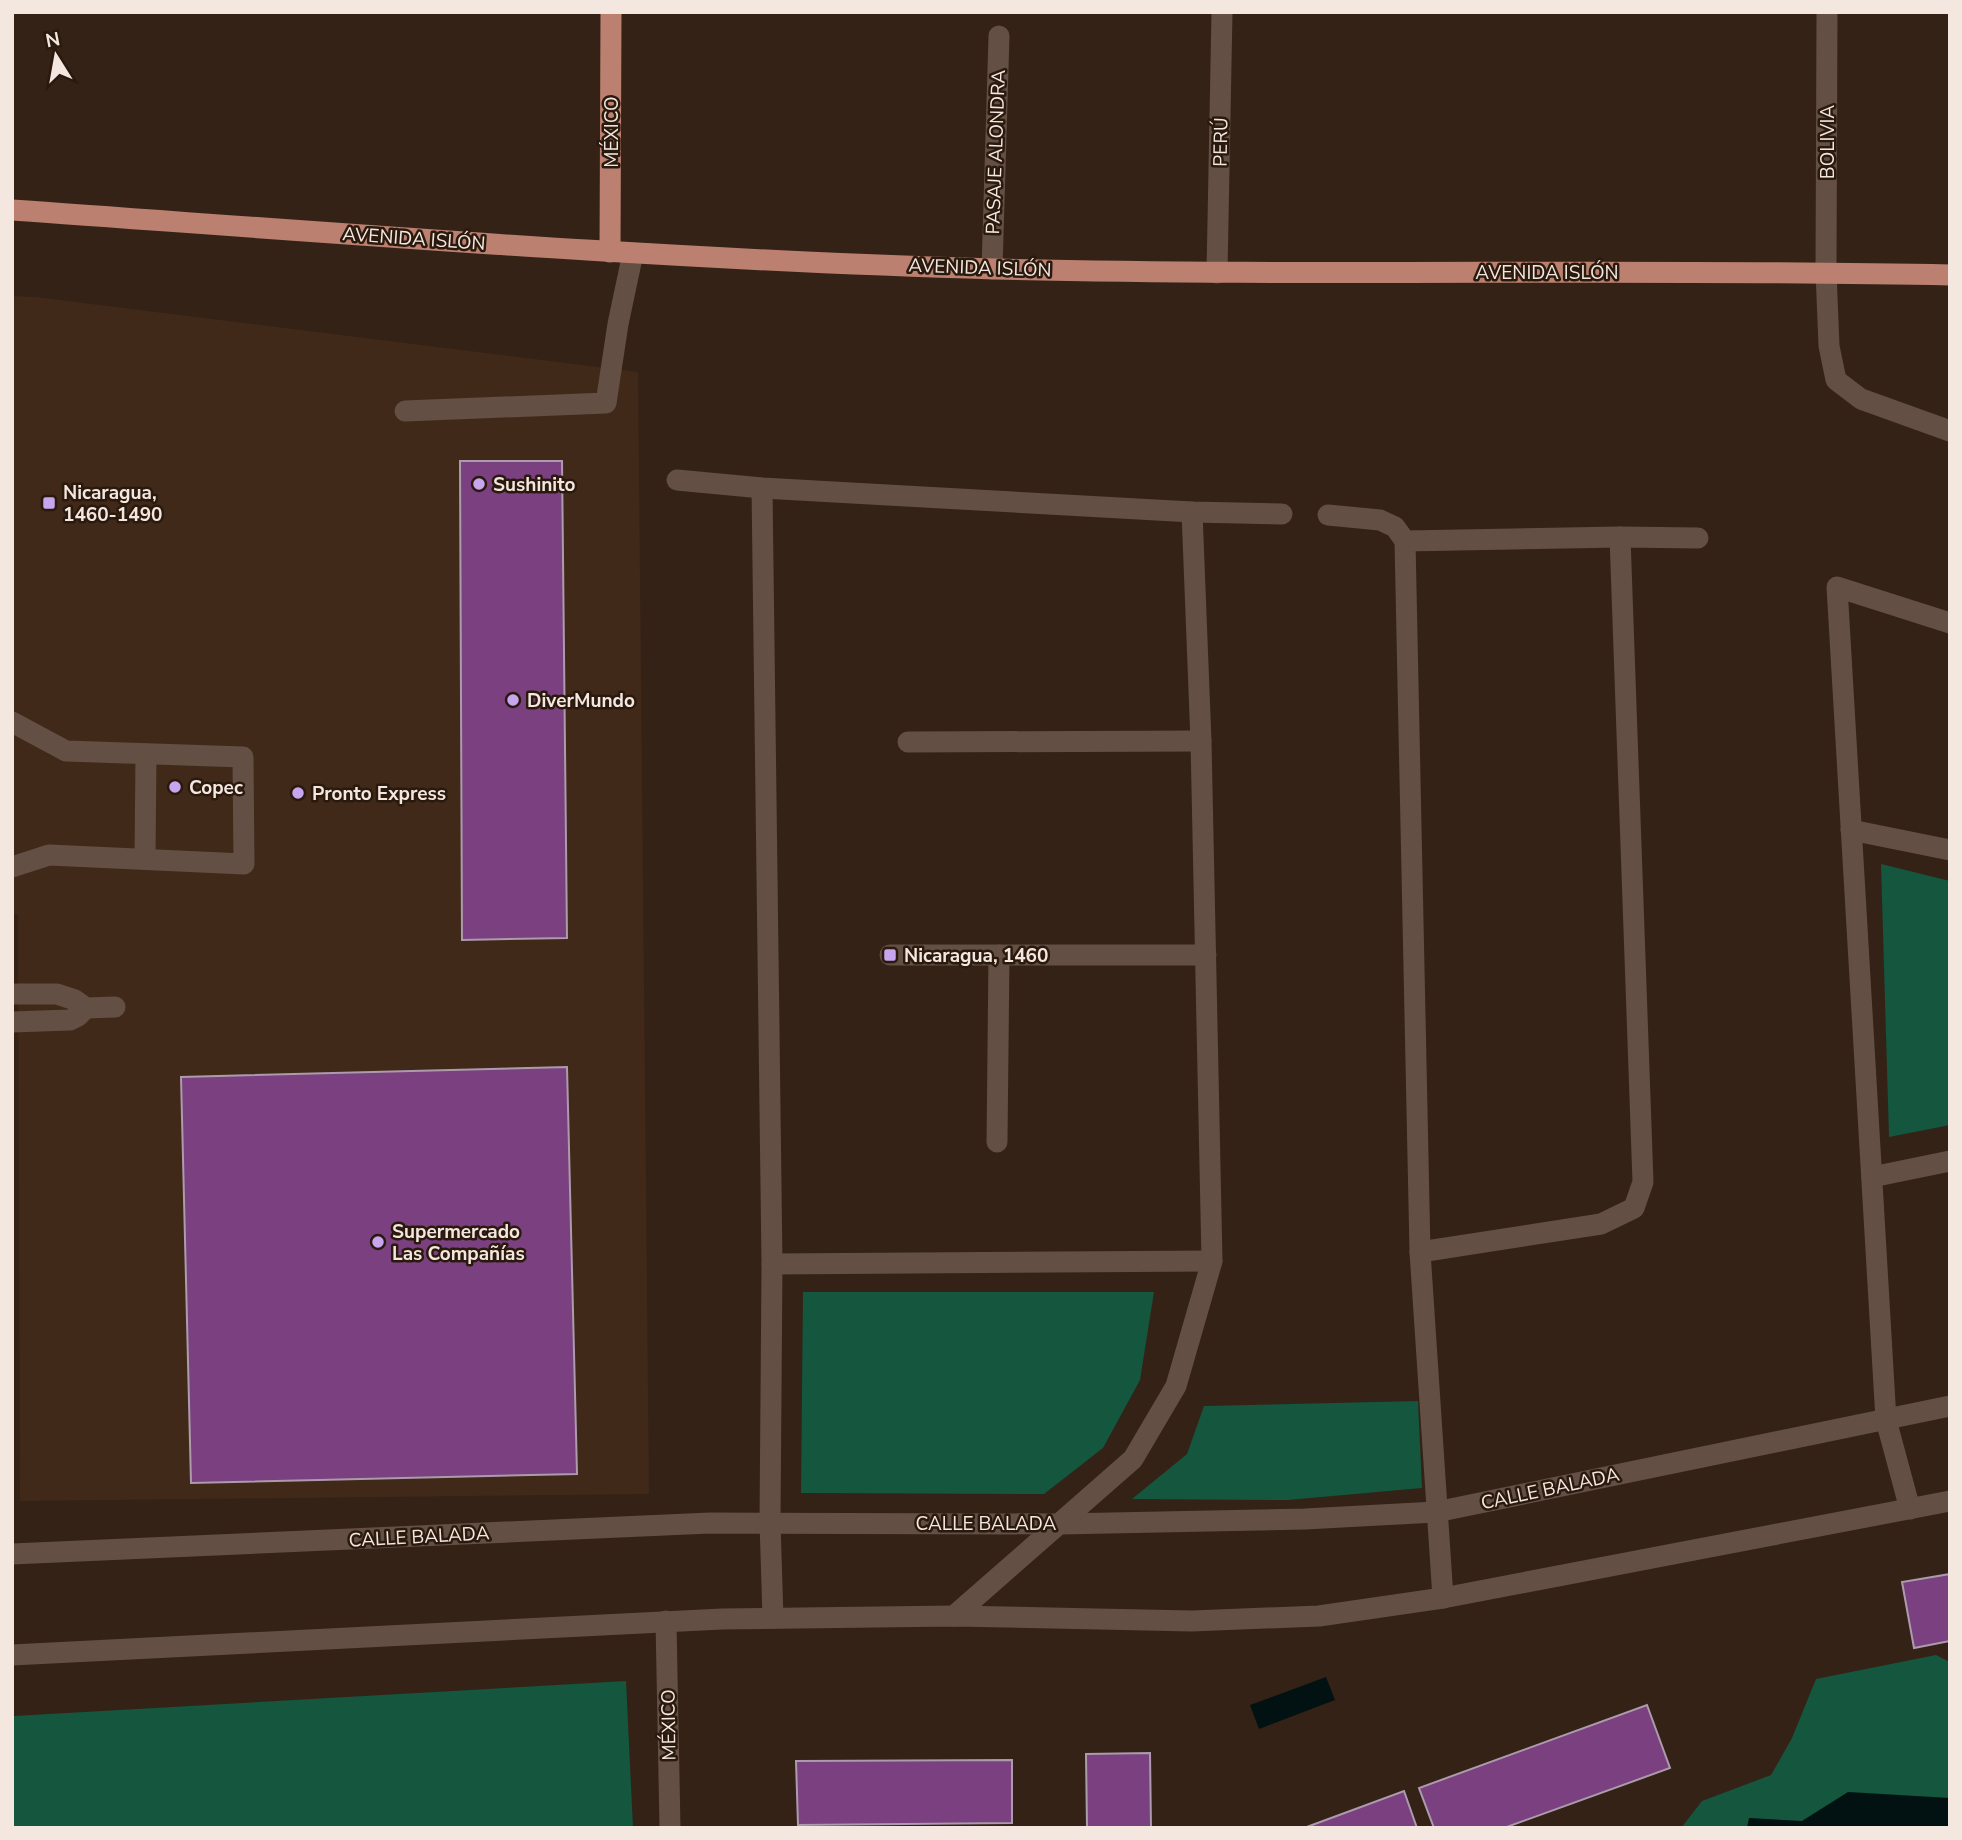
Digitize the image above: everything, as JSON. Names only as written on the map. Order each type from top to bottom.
[{"type":"main road","name":"MÉXICO","points":[[610,252],[611,12]]},
{"type":"main road","name":"AVENIDA ISLÓN","points":[[12,210],[610,252],[992,269],[1217,273],[1826,272],[1950,275]]},
{"type":"street","name":"PERÚ","points":[[1217,273],[1222,12]]},
{"type":"street","name":"BOLIVIA","points":[[1827,12],[1826,272],[1829,346],[1836,380],[1861,399],[1950,431]]},
{"type":"street","name":"PASAJE ALONDRA","points":[[992,269],[999,36]]},
{"type":"street","points":[[405,411],[606,403],[618,324],[633,253]]},
{"type":"street","points":[[677,480],[761,488],[1192,512],[1282,514]]},
{"type":"street","points":[[761,488],[772,1264],[770,1522],[773,1618]]},
{"type":"street","points":[[954,1616],[1133,1459],[1176,1386],[1212,1261],[1201,741],[1192,512]]},
{"type":"street","points":[[1328,516],[1380,520],[1395,527],[1405,541],[1420,1252],[1443,1598]]},
{"type":"street","points":[[1420,1252],[1601,1224],[1634,1208],[1643,1182],[1620,537]]},
{"type":"street","points":[[1405,541],[1698,538]]},
{"type":"street","points":[[1910,1509],[1886,1420],[1837,587],[1950,623]]},
{"type":"street","points":[[12,722],[66,751],[243,757],[244,864],[49,855],[12,867]]},
{"type":"street","points":[[908,742],[1201,741]]},
{"type":"street","points":[[145,859],[146,754]]},
{"type":"street","points":[[1851,830],[1950,850]]},
{"type":"street","points":[[890,955],[1206,955]]},
{"type":"street","points":[[997,1142],[999,955]]},
{"type":"street","points":[[12,994],[57,993],[86,1008],[115,1007]]},
{"type":"street","points":[[12,1023],[70,1020],[86,1008]]},
{"type":"street","points":[[1872,1177],[1950,1161]]},
{"type":"street","points":[[772,1264],[1212,1261]]},
{"type":"street","name":"CALLE BALADA","points":[[12,1554],[770,1522],[1060,1524],[1305,1519],[1436,1512],[1950,1406]]},
{"type":"street","points":[[12,1655],[666,1621],[954,1616],[1192,1621],[1319,1616],[1443,1598],[1950,1500]]},
{"type":"street","name":"MÉXICO","points":[[666,1621],[670,1828]]},
{"type":"shaded area","points":[[12,296],[638,372],[649,1494],[20,1501],[18,915],[12,913]]},
{"type":"shaded area","points":[[1326,1677],[1335,1700],[1259,1729],[1250,1705]]},
{"type":"shaded area","points":[[1848,1792],[1950,1798],[1950,1828],[1747,1828],[1749,1818],[1802,1821]]},
{"type":"green space","points":[[1881,864],[1950,881],[1950,1125],[1889,1137]]},
{"type":"green space","points":[[803,1292],[1154,1292],[1140,1380],[1103,1448],[1044,1494],[801,1493]]},
{"type":"green space","points":[[1418,1401],[1422,1488],[1288,1500],[1132,1499],[1187,1454],[1204,1406]]},
{"type":"green space","points":[[1936,1655],[1950,1662],[1950,1828],[1681,1828],[1702,1801],[1771,1775],[1792,1738],[1816,1679]]},
{"type":"green space","points":[[626,1681],[633,1828],[12,1828],[14,1716]]},
{"type":"building","name":"DiverMundo","points":[[460,461],[562,461],[567,938],[462,940]]},
{"type":"building","name":"Supermercado Las Compañías","points":[[567,1067],[577,1474],[191,1483],[181,1077]]},
{"type":"building","points":[[1950,1574],[1950,1641],[1914,1648],[1902,1582]]},
{"type":"building","points":[[1647,1705],[1670,1768],[1504,1828],[1434,1828],[1419,1788]]},
{"type":"building","points":[[1150,1753],[1151,1828],[1087,1828],[1086,1754]]},
{"type":"building","points":[[1012,1760],[1012,1823],[798,1825],[796,1761]]},
{"type":"building","points":[[1404,1791],[1417,1828],[1304,1828]]},
{"type":"place","name":"Sushinito","points":[[479,484]]},
{"type":"place","name":"Nicaragua, 1460-1490","points":[[49,503]]},
{"type":"place","name":"DiverMundo","points":[[513,700]]},
{"type":"place","name":"Copec","points":[[175,787]]},
{"type":"place","name":"Pronto Express","points":[[298,793]]},
{"type":"place","name":"Nicaragua, 1460","points":[[890,955]]},
{"type":"place","name":"Supermercado Las Compañías","points":[[378,1242]]}]
